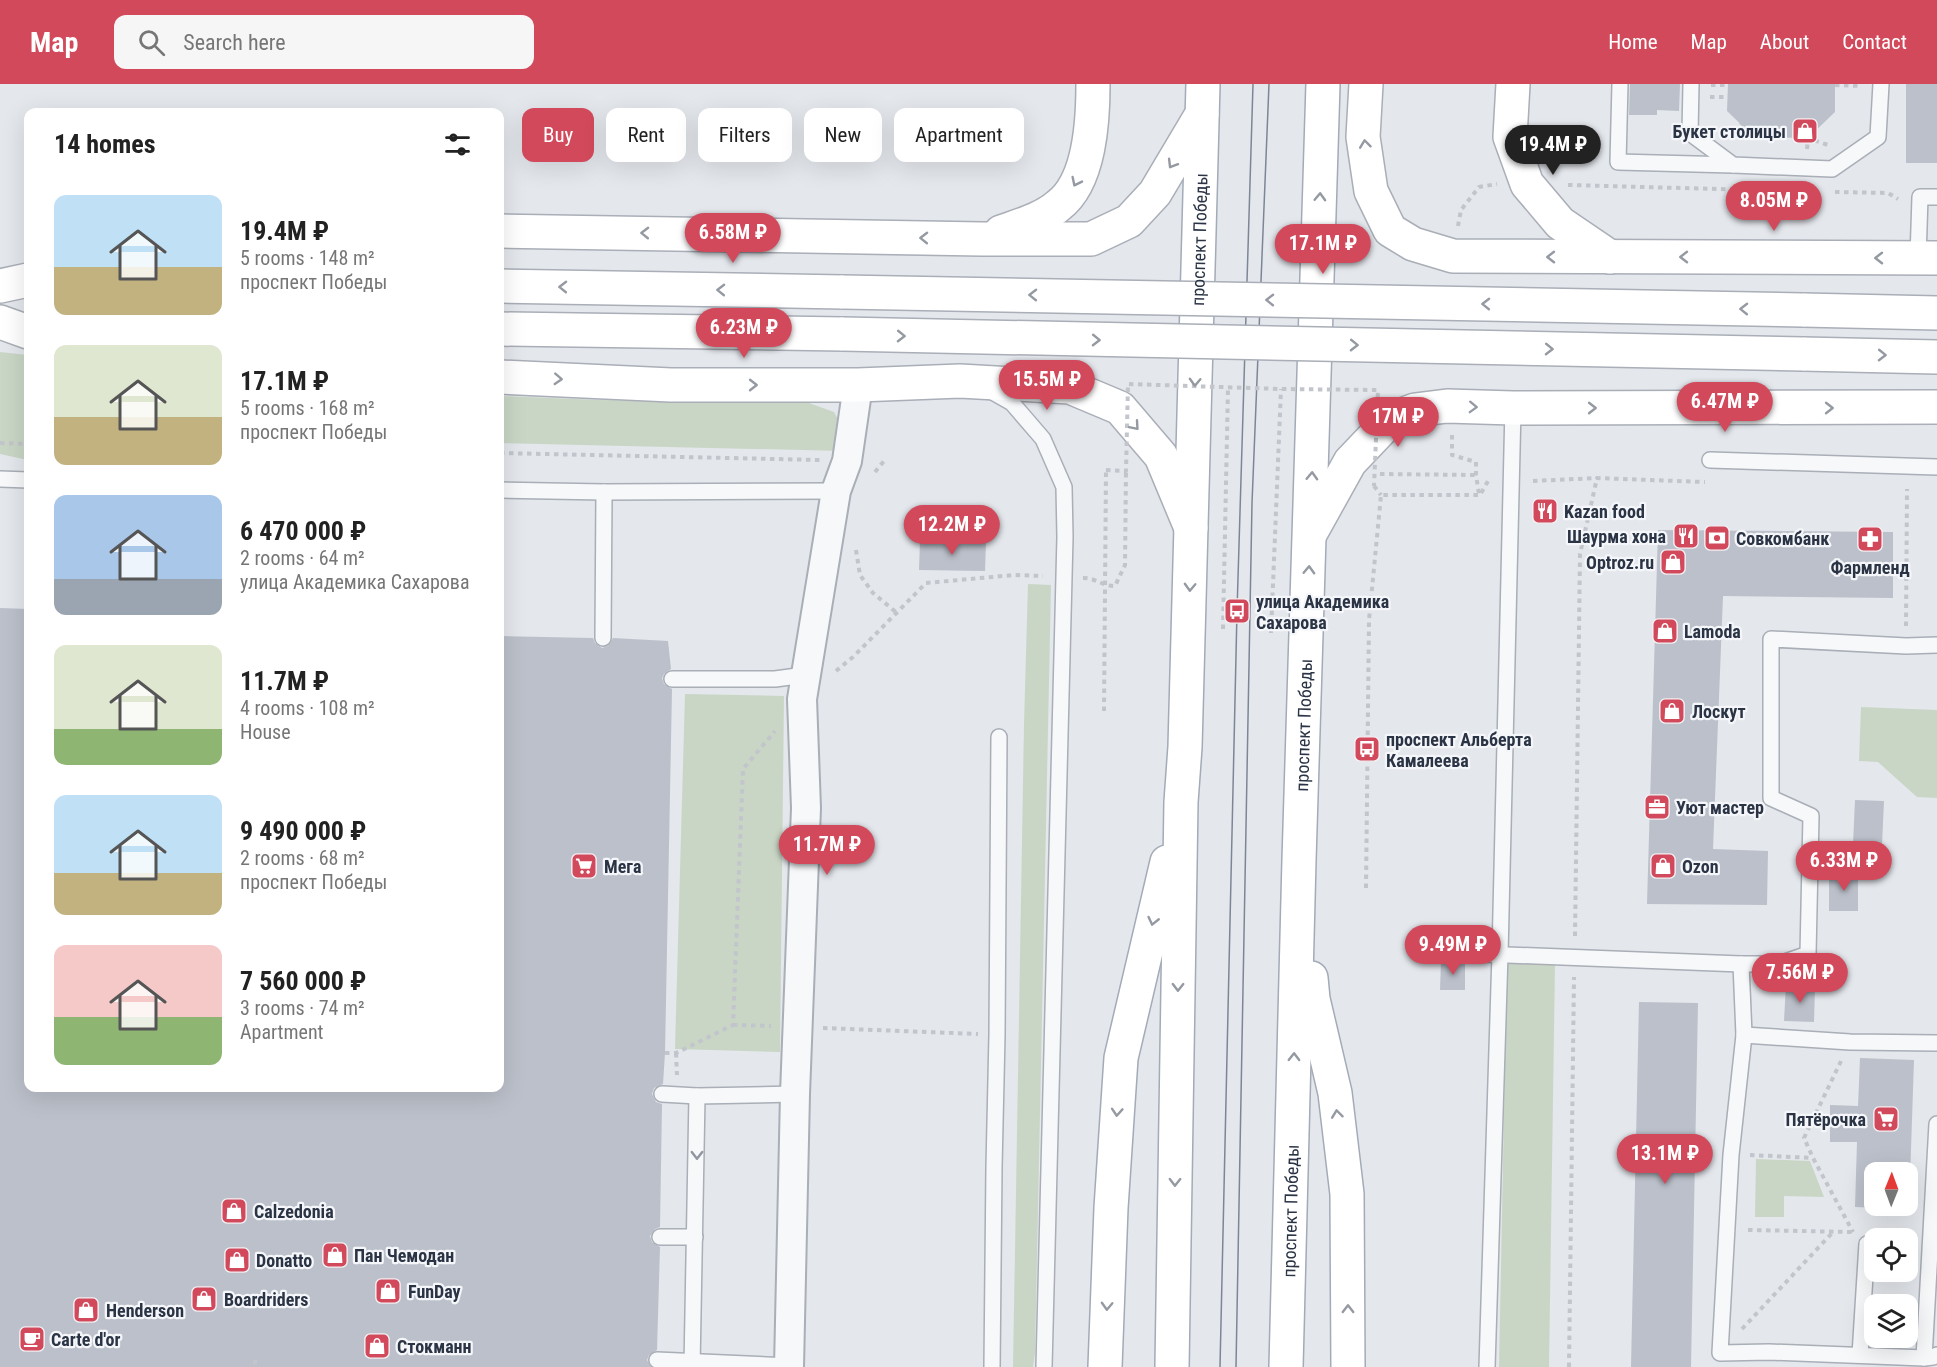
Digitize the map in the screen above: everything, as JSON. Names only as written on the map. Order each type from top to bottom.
[{"type":"main road","points":[[982,239],[1033,221],[1060,205],[1076,185],[1090,142],[1093,84]]},
{"type":"main road","name":"проспект Победы","points":[[1286,1367],[1323,84]]},
{"type":"main road","points":[[1366,84],[1363,136],[1371,191],[1390,230],[1413,244],[1454,256],[1927,258]]},
{"type":"main road","points":[[1513,84],[1510,137],[1527,184],[1560,223],[1610,257]]},
{"type":"main road","points":[[504,231],[1091,239],[1130,221],[1155,193],[1202,99]]},
{"type":"main road","name":"проспект Победы","points":[[1172,1367],[1181,802],[1185,747],[1202,99]]},
{"type":"main road","points":[[0,286],[24,281]]},
{"type":"main road","points":[[504,286],[1937,313]]},
{"type":"main road","points":[[0,295],[24,293]]},
{"type":"main road","points":[[0,306],[24,308]]},
{"type":"main road","points":[[0,322],[24,331]]},
{"type":"main road","points":[[504,329],[1937,357]]},
{"type":"main road","points":[[504,377],[671,385],[858,385],[974,381],[1070,387],[1120,408],[1161,456],[1191,528]]},
{"type":"main road","points":[[1310,534],[1350,462],[1391,419],[1415,410],[1447,406],[1512,408],[1937,407]]},
{"type":"main road","points":[[1105,1367],[1120,1058],[1181,802]]},
{"type":"main road","points":[[1299,860],[1313,999],[1335,1093],[1347,1194],[1348,1367]]},
{"type":"street","points":[[789,1366],[795,1094],[806,808],[802,699],[836,491],[847,461],[858,385]]},
{"type":"lane","points":[[1620,84],[1618,162],[1832,169],[1878,137],[1881,84]]},
{"type":"lane","points":[[1691,84],[1690,133],[1733,165]]},
{"type":"lane","points":[[1927,258],[1919,211],[1920,197],[1937,197]]},
{"type":"lane","points":[[974,381],[1012,403],[1043,439],[1064,487],[1065,537],[1044,1367]]},
{"type":"lane","points":[[1487,1367],[1500,954],[1512,408]]},
{"type":"lane","points":[[1710,460],[1937,467]]},
{"type":"lane","points":[[0,479],[24,480]]},
{"type":"lane","points":[[504,490],[836,491]]},
{"type":"lane","points":[[603,638],[604,492]]},
{"type":"lane","points":[[1431,952],[1741,964],[1779,964],[1808,954],[1810,816],[1772,798],[1771,639],[1906,646],[1937,645]]},
{"type":"lane","points":[[672,679],[775,679],[805,675]]},
{"type":"lane","points":[[992,1367],[999,737]]},
{"type":"lane","points":[[1741,964],[1744,1035],[1731,1155],[1720,1353],[1769,1352],[1930,1357],[1937,1124]]},
{"type":"lane","points":[[1744,1035],[1850,1042],[1937,1043]]},
{"type":"lane","points":[[662,1094],[697,1096],[795,1094]]},
{"type":"lane","points":[[692,1364],[697,1096]]},
{"type":"lane","points":[[660,1237],[695,1237]]},
{"type":"lane","points":[[1860,1355],[1865,1282]]},
{"type":"lane","points":[[657,1360],[692,1364],[789,1366]]},
{"type":"path","points":[[1706,85],[1727,84]]},
{"type":"path","points":[[1457,229],[1461,210],[1479,187],[1501,183]]},
{"type":"path","points":[[1564,185],[1759,190]]},
{"type":"path","points":[[1829,192],[1888,193],[1919,211]]},
{"type":"path","points":[[1092,578],[1104,586],[1115,586],[1125,565],[1128,384],[1378,390],[1374,486],[1381,495],[1369,620],[1366,888]]},
{"type":"path","points":[[1223,629],[1228,387]]},
{"type":"path","points":[[1271,633],[1281,389]]},
{"type":"path","points":[[1452,425],[1452,455],[1476,462],[1480,495]]},
{"type":"path","points":[[0,443],[24,444]]},
{"type":"path","points":[[504,453],[820,460]]},
{"type":"path","points":[[873,474],[884,461]]},
{"type":"path","points":[[1104,711],[1106,470],[1126,471]]},
{"type":"path","points":[[1374,474],[1476,475]]},
{"type":"path","points":[[1523,482],[1597,478],[1716,482]]},
{"type":"path","points":[[1569,1367],[1580,554],[1597,478]]},
{"type":"path","points":[[1480,495],[1488,481]]},
{"type":"path","points":[[1906,646],[1906,489],[1917,489]]},
{"type":"path","points":[[1381,495],[1480,495]]},
{"type":"path","points":[[855,546],[860,575],[873,593],[897,613]]},
{"type":"path","points":[[1028,575],[1051,576]]},
{"type":"path","points":[[733,1025],[997,1035]]},
{"type":"path","points":[[1850,1042],[1804,1138],[1853,1232],[1864,1241]]},
{"type":"path","points":[[1731,1155],[1813,1158]]},
{"type":"path","points":[[1726,1229],[1853,1232]]},
{"type":"path","points":[[1720,1353],[1834,1231]]},
{"type":"path","points":[[255,1360],[255,1367]]},
{"type":"green space","points":[[0,352],[24,355],[24,459],[0,454]]},
{"type":"green space","points":[[504,396],[809,403],[834,412],[848,438],[843,451],[504,443]]},
{"type":"green space","points":[[1028,584],[1051,585],[1035,1353],[1033,1367],[1013,1367],[1024,724]]},
{"type":"green space","points":[[685,694],[784,696],[780,1052],[675,1049]]},
{"type":"green space","points":[[1861,707],[1937,710],[1937,798],[1917,797],[1878,762],[1859,761]]},
{"type":"green space","points":[[1507,963],[1555,963],[1549,1367],[1499,1367]]},
{"type":"green space","points":[[1756,1159],[1810,1161],[1824,1197],[1784,1196],[1784,1217],[1755,1217]]},
{"type":"building","points":[[1630,84],[1680,84],[1679,111],[1657,110],[1657,115],[1629,115]]},
{"type":"building","points":[[1728,84],[1835,84],[1835,112],[1808,138],[1754,137],[1727,111]]},
{"type":"building","points":[[1906,84],[1937,84],[1937,163],[1906,163]]},
{"type":"building","points":[[1658,530],[1893,532],[1893,598],[1723,596],[1713,849],[1768,851],[1767,905],[1647,904]]},
{"type":"building","points":[[920,541],[986,542],[985,571],[919,570]]},
{"type":"building","name":"Мега","points":[[0,608],[24,609],[24,1092],[504,1092],[504,636],[593,638],[595,643],[602,648],[608,646],[613,638],[668,641],[671,669],[662,678],[664,684],[672,689],[665,1053],[663,1084],[654,1088],[652,1094],[656,1102],[662,1104],[660,1227],[655,1229],[650,1236],[652,1242],[660,1247],[657,1350],[649,1355],[647,1360],[651,1367],[0,1367]]},
{"type":"building","points":[[1855,800],[1884,801],[1882,845],[1853,844]]},
{"type":"building","points":[[1829,874],[1858,874],[1858,911],[1829,911]]},
{"type":"building","points":[[1441,962],[1465,963],[1465,990],[1440,990]]},
{"type":"building","points":[[1786,985],[1815,986],[1814,1022],[1784,1021]]},
{"type":"building","points":[[1639,1002],[1698,1003],[1691,1367],[1631,1367]]},
{"type":"building","points":[[1860,1058],[1914,1060],[1911,1162],[1864,1162],[1864,1207],[1855,1207],[1857,1142],[1830,1142],[1830,1105],[1858,1106]]},
{"type":"tram line","points":[[1220,1367],[1237,611],[1253,84]]},
{"type":"tram line","points":[[1236,1367],[1252,503],[1269,84]]},
{"type":"place","name":"Букет столицы","points":[[1805,131]]},
{"type":"place","name":"Kazan food","points":[[1545,511]]},
{"type":"place","name":"Шаурма хона","points":[[1686,536]]},
{"type":"place","name":"Совкомбанк","points":[[1717,538]]},
{"type":"place","name":"Фармленд","points":[[1870,539]]},
{"type":"place","name":"Optroz.ru","points":[[1673,562]]},
{"type":"place","name":"улица Академика Сахарова","points":[[1237,611]]},
{"type":"place","name":"Lamoda","points":[[1665,631]]},
{"type":"place","name":"Лоскут","points":[[1672,711]]},
{"type":"place","name":"проспект Альберта Камалеева","points":[[1367,749]]},
{"type":"place","name":"Уют мастер","points":[[1657,807]]},
{"type":"place","name":"Мега","points":[[584,866]]},
{"type":"place","name":"Ozon","points":[[1663,866]]},
{"type":"place","name":"Пятёрочка","points":[[1886,1119]]},
{"type":"place","name":"Calzedonia","points":[[234,1211]]},
{"type":"place","name":"Пан Чемодан","points":[[335,1255]]},
{"type":"place","name":"Donatto","points":[[237,1260]]},
{"type":"place","name":"FunDay","points":[[388,1291]]},
{"type":"place","name":"Boardriders","points":[[204,1299]]},
{"type":"place","name":"Henderson","points":[[86,1310]]},
{"type":"place","name":"Carte d'or","points":[[32,1339]]},
{"type":"place","name":"Стокманн","points":[[377,1346]]}]
